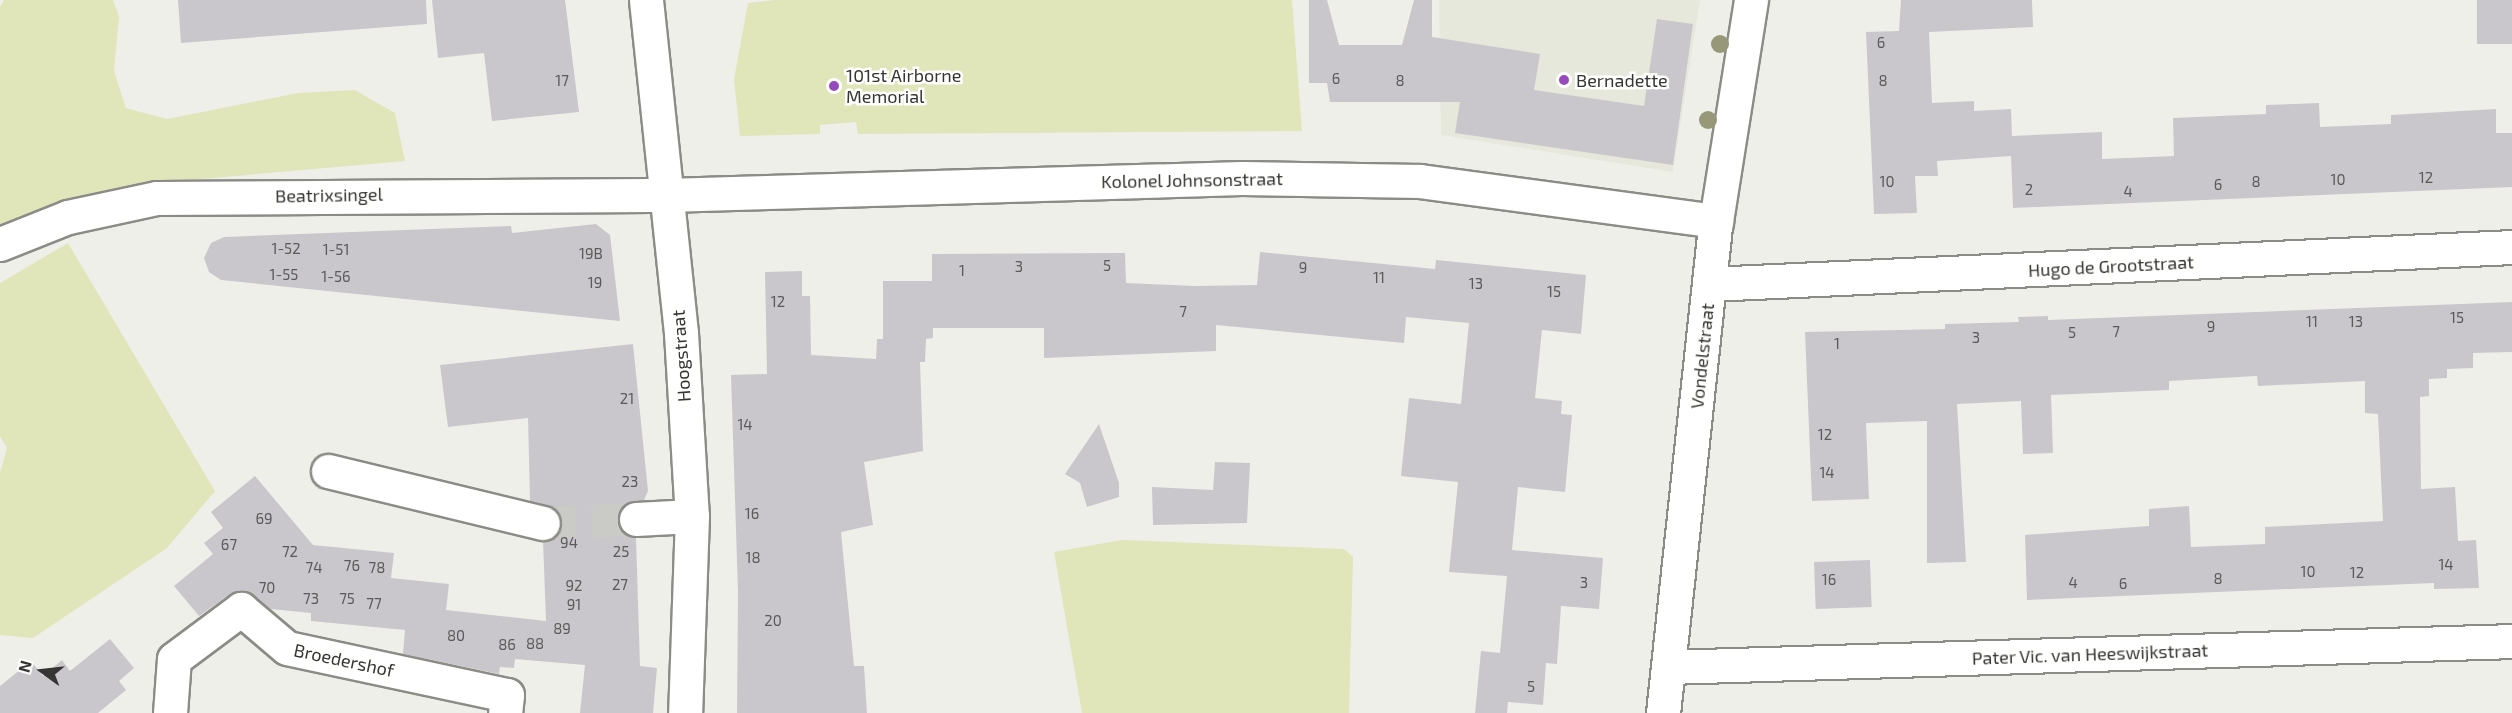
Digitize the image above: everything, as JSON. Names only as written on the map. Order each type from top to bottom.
[{"type":"street","name":"Hoogstraat","points":[[646,0],[681,333],[692,516],[685,713]]},
{"type":"street","name":"Vondelstraat","points":[[1663,713],[1716,221],[1751,0]]},
{"type":"street","name":"Kolonel Johnsonstraat","points":[[666,195],[1242,178],[1420,181],[1716,221]]},
{"type":"street","name":"Beatrixsingel","points":[[0,244],[68,217],[157,198],[666,195]]},
{"type":"street","name":"Hugo de Grootstraat","points":[[1710,284],[2512,248]]},
{"type":"street","points":[[328,471],[543,523]]},
{"type":"street","points":[[636,519],[692,516]]},
{"type":"street","name":"Broedershof","points":[[170,713],[174,660],[241,609],[287,648],[507,694],[505,713]]},
{"type":"street","name":"Pater Vic. van Heeswijkstraat","points":[[1668,667],[2512,641]]},
{"type":"shaded area","name":"Bernadette","points":[[1439,0],[1700,0],[1673,172],[1441,135]]},
{"type":"green space","points":[[4,0],[113,0],[119,17],[114,71],[126,108],[167,119],[298,93],[355,90],[395,113],[405,161],[156,183],[0,235],[0,7]]},
{"type":"green space","points":[[774,0],[1292,0],[1302,131],[858,134],[856,122],[820,125],[820,134],[740,136],[734,79],[748,3]]},
{"type":"green space","points":[[68,243],[215,491],[167,548],[33,638],[0,635],[0,473],[7,448],[0,436],[0,283]]},
{"type":"green space","points":[[1122,540],[1344,549],[1353,557],[1349,713],[1082,713],[1054,552]]},
{"type":"building","points":[[178,0],[426,0],[427,24],[181,43]]},
{"type":"building","points":[[432,0],[565,0],[579,112],[492,121],[484,53],[438,58]]},
{"type":"building","points":[[1309,0],[1327,0],[1339,45],[1402,45],[1414,0],[1432,0],[1432,37],[1540,54],[1534,90],[1644,106],[1657,19],[1693,24],[1673,165],[1455,133],[1460,102],[1330,102],[1327,83],[1309,83]]},
{"type":"building","points":[[1901,0],[2032,0],[2033,27],[1929,32],[1932,103],[1974,101],[1974,111],[2011,109],[2012,136],[2102,132],[2102,159],[2174,156],[2173,118],[2266,114],[2266,105],[2319,103],[2320,127],[2391,124],[2391,115],[2496,109],[2496,133],[2512,133],[2512,187],[2013,208],[2011,156],[1937,161],[1938,176],[1915,176],[1917,213],[1874,214],[1866,32],[1899,31]]},
{"type":"building","points":[[2477,0],[2512,0],[2512,44],[2477,44]]},
{"type":"building","points":[[596,224],[610,235],[620,321],[221,280],[209,272],[204,258],[211,243],[224,237],[511,226],[512,233]]},
{"type":"building","points":[[1260,252],[1435,269],[1436,260],[1586,275],[1581,334],[1542,330],[1535,398],[1562,401],[1561,414],[1572,415],[1565,492],[1518,487],[1512,550],[1603,558],[1599,609],[1561,606],[1557,664],[1546,663],[1543,705],[1508,702],[1507,713],[1475,713],[1481,651],[1500,653],[1507,576],[1449,572],[1458,482],[1401,476],[1409,398],[1461,404],[1469,323],[1406,317],[1404,343],[1216,325],[1216,351],[1044,358],[1044,328],[933,328],[933,338],[926,339],[925,362],[920,362],[923,451],[864,462],[873,525],[841,532],[854,666],[864,666],[867,713],[737,713],[738,592],[731,375],[767,374],[765,272],[802,271],[802,296],[810,296],[811,355],[876,359],[877,339],[883,339],[883,281],[932,281],[932,254],[1125,253],[1126,283],[1195,286],[1257,285]]},
{"type":"building","points":[[2512,302],[2512,352],[2473,353],[2473,368],[2447,369],[2447,378],[2429,379],[2429,396],[2420,397],[2421,489],[2455,487],[2458,541],[2476,540],[2479,588],[2434,589],[2434,583],[2027,600],[2025,535],[2149,526],[2149,509],[2189,506],[2191,547],[2265,544],[2265,527],[2383,521],[2378,414],[2365,413],[2365,381],[2258,386],[2257,376],[2169,381],[2169,390],[2051,395],[2053,453],[2023,454],[2021,401],[1957,404],[1966,562],[1927,563],[1927,421],[1866,423],[1869,499],[1812,501],[1805,332],[1945,329],[1945,324],[2019,322],[2018,317],[2048,316],[2048,320]]},
{"type":"building","points":[[633,344],[648,491],[644,500],[625,504],[617,521],[621,530],[636,538],[640,666],[657,668],[653,713],[580,713],[585,665],[515,659],[514,668],[500,667],[499,674],[403,654],[405,630],[311,621],[311,613],[271,609],[245,591],[230,594],[199,616],[174,586],[213,554],[204,543],[223,528],[211,512],[255,476],[313,545],[394,553],[391,578],[449,584],[446,610],[546,621],[543,541],[557,535],[561,518],[555,509],[530,501],[528,418],[448,427],[440,365]]},
{"type":"building","points":[[1099,424],[1119,483],[1119,497],[1087,507],[1080,483],[1065,474]]},
{"type":"building","points":[[1215,462],[1250,463],[1247,523],[1153,525],[1152,487],[1213,490]]},
{"type":"building","points":[[1870,560],[1872,607],[1816,609],[1814,562]]},
{"type":"building","points":[[110,639],[134,668],[119,681],[126,690],[98,713],[0,713],[0,686],[31,661],[43,676],[62,660],[70,671]]},
{"type":"tunnel","points":[[543,523],[636,519]]},
{"type":"place","name":"Bernadette","points":[[1564,80]]},
{"type":"place","name":"101st Airborne Memorial","points":[[834,86]]}]
